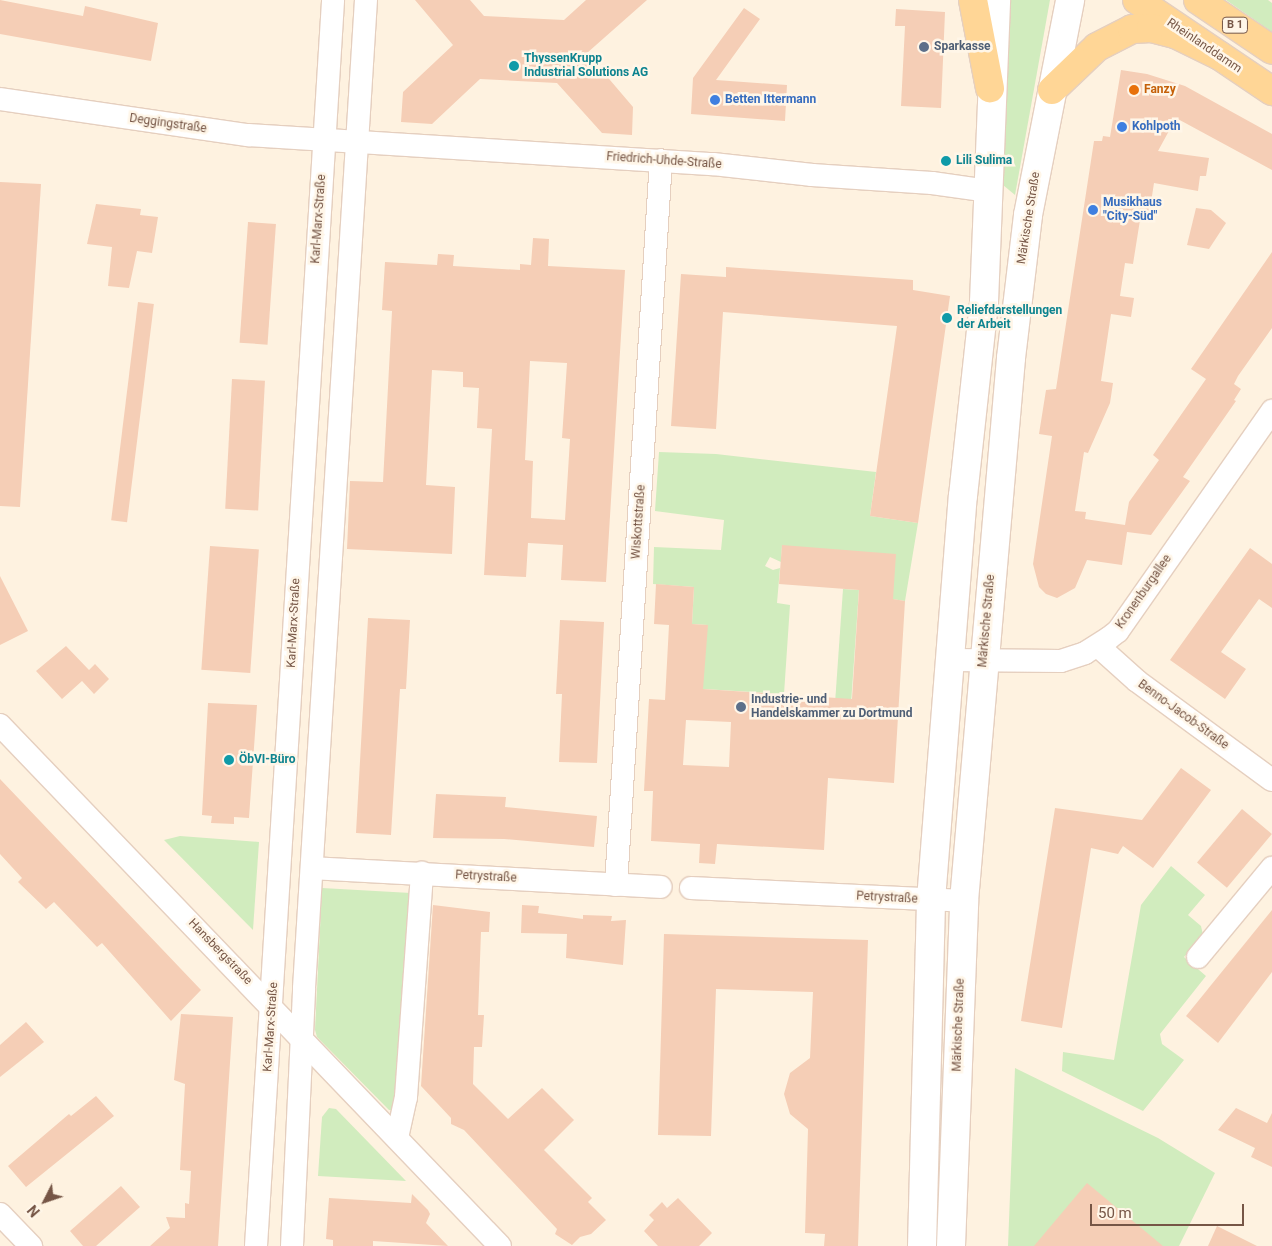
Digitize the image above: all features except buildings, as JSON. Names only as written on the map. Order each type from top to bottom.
[{"type":"main road","points":[[973,0],[990,88]]},
{"type":"main road","points":[[922,1246],[932,900],[963,496],[984,302],[990,88],[996,0]]},
{"type":"main road","name":"Märkische Straße","points":[[951,1246],[964,901],[1010,358],[1028,215],[1070,0]]},
{"type":"main road","name":"Rheinlanddamm","points":[[1137,0],[1272,91]]},
{"type":"main road","name":"B 1","points":[[1198,0],[1272,50]]},
{"type":"main road","points":[[1052,90],[1097,46],[1132,29],[1151,28],[1175,34],[1220,56]]},
{"type":"main road","points":[[988,191],[1028,215]]},
{"type":"street","name":"Karl-Marx-Straße","points":[[292,1246],[312,868],[340,142],[333,0]]},
{"type":"street","name":"Karl-Marx-Straße","points":[[256,1246],[340,142],[366,0]]},
{"type":"street","name":"Deggingstraße","points":[[0,98],[197,128],[340,142]]},
{"type":"street","name":"Friedrich-Uhde-Straße","points":[[340,142],[661,160],[812,175],[932,183],[988,191]]},
{"type":"street","name":"Wiskottstraße","points":[[616,885],[661,160]]},
{"type":"street","name":"Kronenburgallee","points":[[951,660],[984,663],[1060,661],[1098,646],[1118,631],[1272,411]]},
{"type":"street","name":"Benno-Jacob-Straße","points":[[1098,646],[1137,681],[1272,780]]},
{"type":"street","name":"Hansbergstraße","points":[[0,725],[273,1007],[302,1040],[500,1246]]},
{"type":"street","name":"Petrystraße","points":[[312,868],[660,887]]},
{"type":"street","points":[[1198,957],[1272,868]]},
{"type":"street","points":[[398,1138],[406,1098],[422,874]]},
{"type":"street","name":"Petrystraße","points":[[690,888],[964,901]]},
{"type":"street","points":[[0,1214],[31,1246]]},
{"type":"green space","points":[[1005,0],[1050,0],[1015,195],[997,180]]},
{"type":"green space","points":[[1226,0],[1268,0],[1272,3],[1272,32]]},
{"type":"green space","points":[[659,452],[716,454],[876,472],[870,516],[918,523],[905,601],[892,599],[782,545],[781,562],[770,557],[765,566],[773,570],[780,568],[777,603],[790,605],[784,694],[688,688],[708,625],[692,624],[694,587],[653,584],[654,547],[721,550],[724,520],[655,511]]},
{"type":"green space","points":[[843,589],[859,590],[850,715],[834,714]]},
{"type":"green space","points":[[180,836],[259,842],[253,930],[164,840]]},
{"type":"green space","points":[[1171,866],[1205,895],[1188,915],[1201,926],[1203,935],[1184,957],[1206,976],[1160,1034],[1162,1044],[1184,1060],[1143,1111],[1062,1071],[1063,1052],[1114,1060],[1141,905]]},
{"type":"green space","points":[[322,888],[411,893],[395,1110],[389,1110],[317,1037],[315,1030]]},
{"type":"green space","points":[[1015,1068],[1158,1138],[1215,1173],[1179,1246],[1008,1246]]},
{"type":"green space","points":[[329,1108],[336,1109],[406,1181],[318,1176],[322,1117]]},
{"type":"place","name":"Sparkasse","points":[[924,47]]},
{"type":"place","name":"ThyssenKrupp Industrial Solutions AG","points":[[514,66]]},
{"type":"place","name":"Fanzy","points":[[1134,90]]},
{"type":"place","name":"Betten Ittermann","points":[[715,100]]},
{"type":"place","name":"Kohlpoth","points":[[1122,127]]},
{"type":"place","name":"Lili Sulima","points":[[946,161]]},
{"type":"place","name":"Musikhaus \"City-Süd\"","points":[[1093,210]]},
{"type":"place","name":"Reliefdarstellungen der Arbeit","points":[[947,318]]},
{"type":"place","name":"Industrie- und Handelskammer zu Dortmund","points":[[741,707]]},
{"type":"place","name":"ÖbVI-Büro","points":[[229,760]]}]
